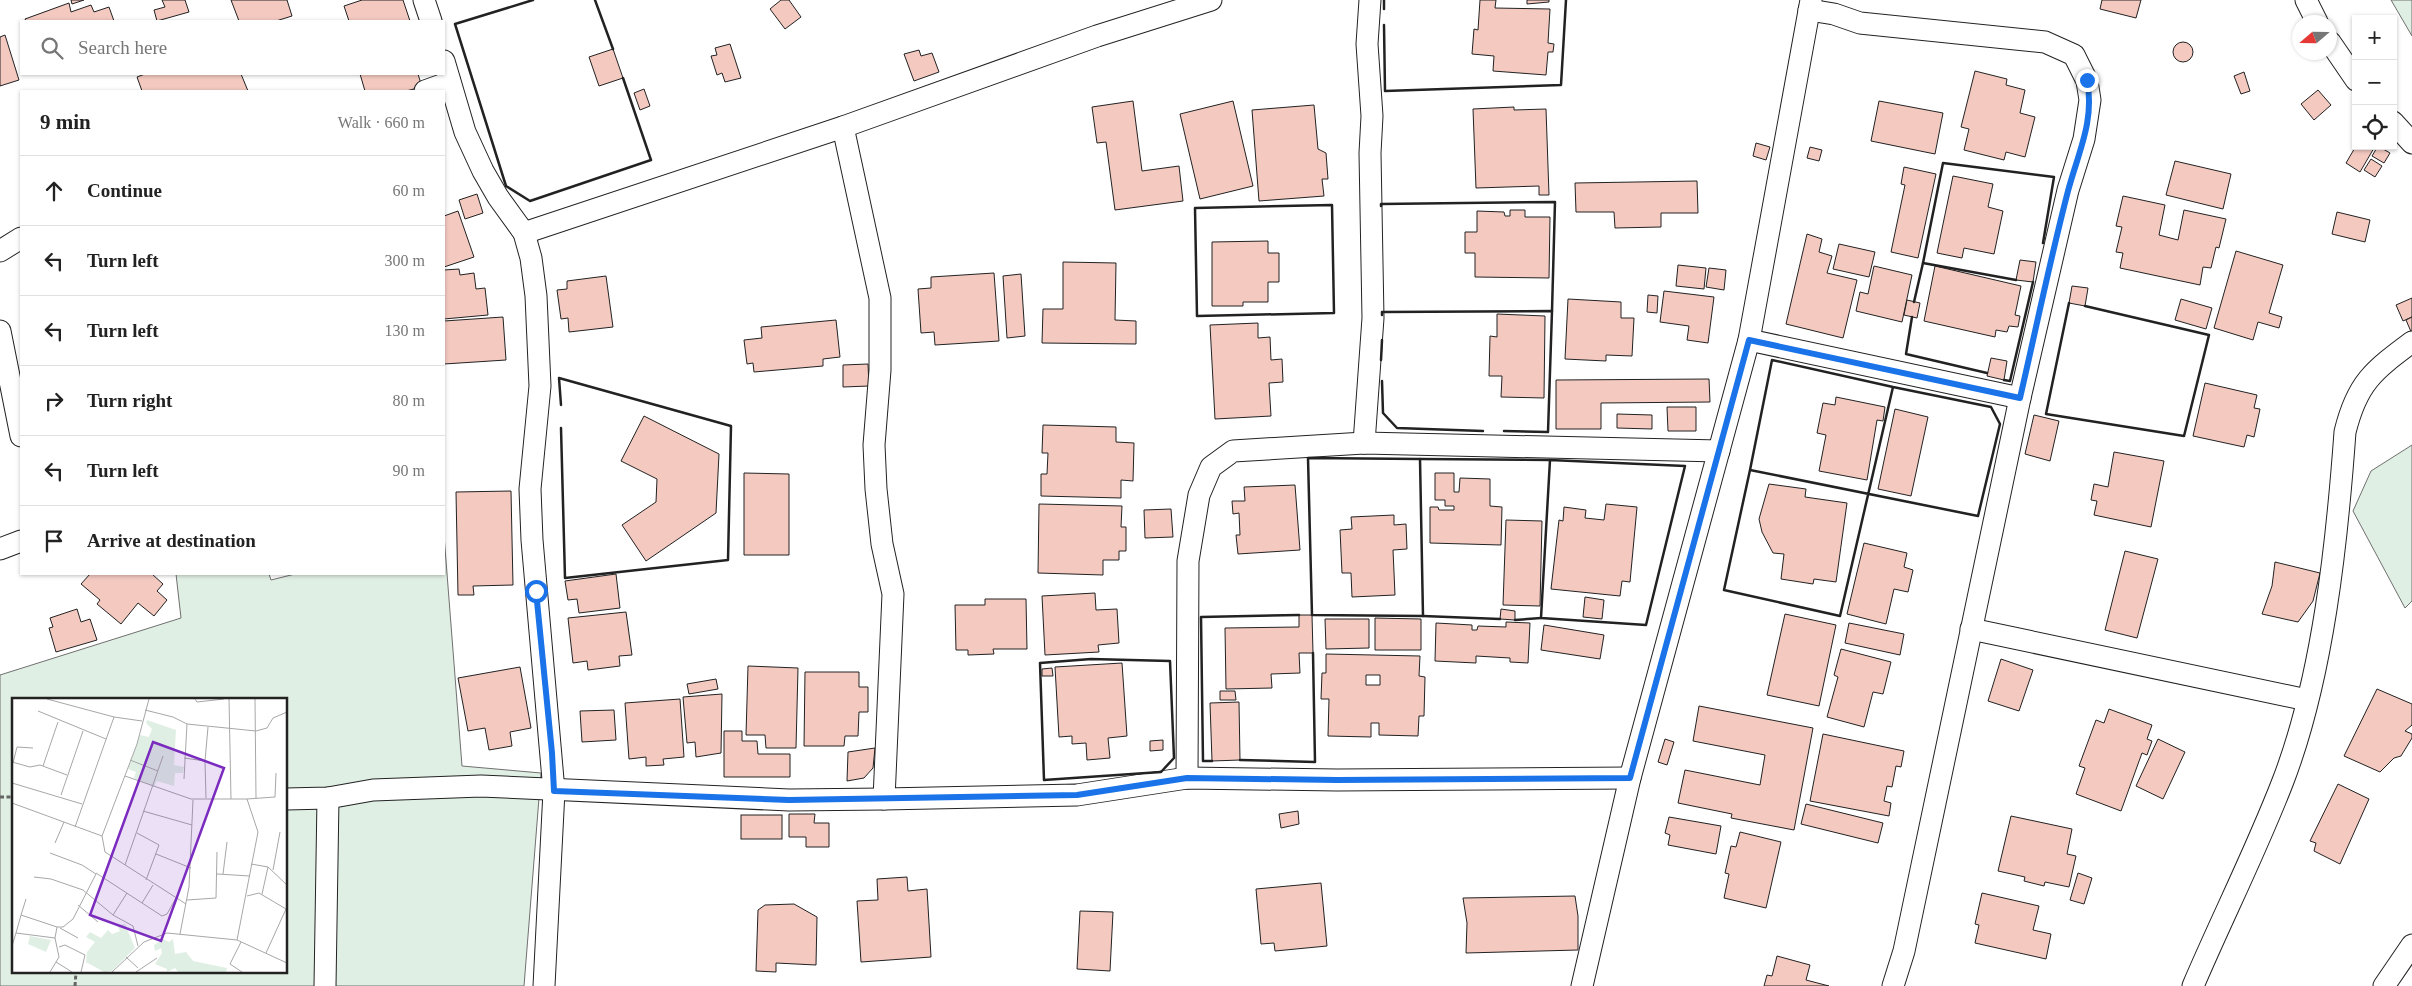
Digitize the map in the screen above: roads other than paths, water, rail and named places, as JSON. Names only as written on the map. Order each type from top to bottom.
[{"type":"street","points":[[424,0],[431,20]]},
{"type":"street","points":[[524,233],[843,127],[1097,36],[1211,0]]},
{"type":"street","points":[[1364,443],[1373,318],[1370,154],[1372,116],[1368,44],[1370,0]]},
{"type":"street","points":[[2306,0],[2314,15]]},
{"type":"street","points":[[1582,986],[1630,778],[1749,340],[1810,5],[1860,23],[2044,42],[2074,55],[2080,65],[2090,100],[2084,139],[2068,190],[2020,398],[1904,951],[1893,986]]},
{"type":"street","points":[[2337,52],[2352,74]]},
{"type":"street","points":[[445,64],[466,132],[482,171],[524,233],[531,258],[536,305],[540,386],[530,489],[532,540],[554,791],[544,986]]},
{"type":"street","points":[[428,90],[450,82]]},
{"type":"street","points":[[2397,126],[2412,143]]},
{"type":"street","points":[[843,127],[880,298],[880,370],[874,445],[882,544],[893,594],[884,799]]},
{"type":"street","points":[[0,251],[20,239]]},
{"type":"street","points":[[0,331],[20,431]]},
{"type":"street","points":[[1749,340],[2020,398]]},
{"type":"street","points":[[2193,986],[2283,781],[2307,700],[2326,605],[2346,432],[2351,408],[2360,390],[2375,370],[2412,342]]},
{"type":"street","points":[[1187,778],[1188,561],[1199,495],[1212,467],[1233,451],[1364,443],[1719,450]]},
{"type":"street","points":[[0,549],[20,541]]},
{"type":"street","points":[[1971,629],[2307,700]]},
{"type":"street","points":[[288,799],[328,798],[373,790],[481,786],[554,791],[789,800],[1077,795],[1187,778],[1337,780],[1630,778]]},
{"type":"street","points":[[325,986],[328,798]]},
{"type":"street","points":[[2384,986],[2412,945]]}]
